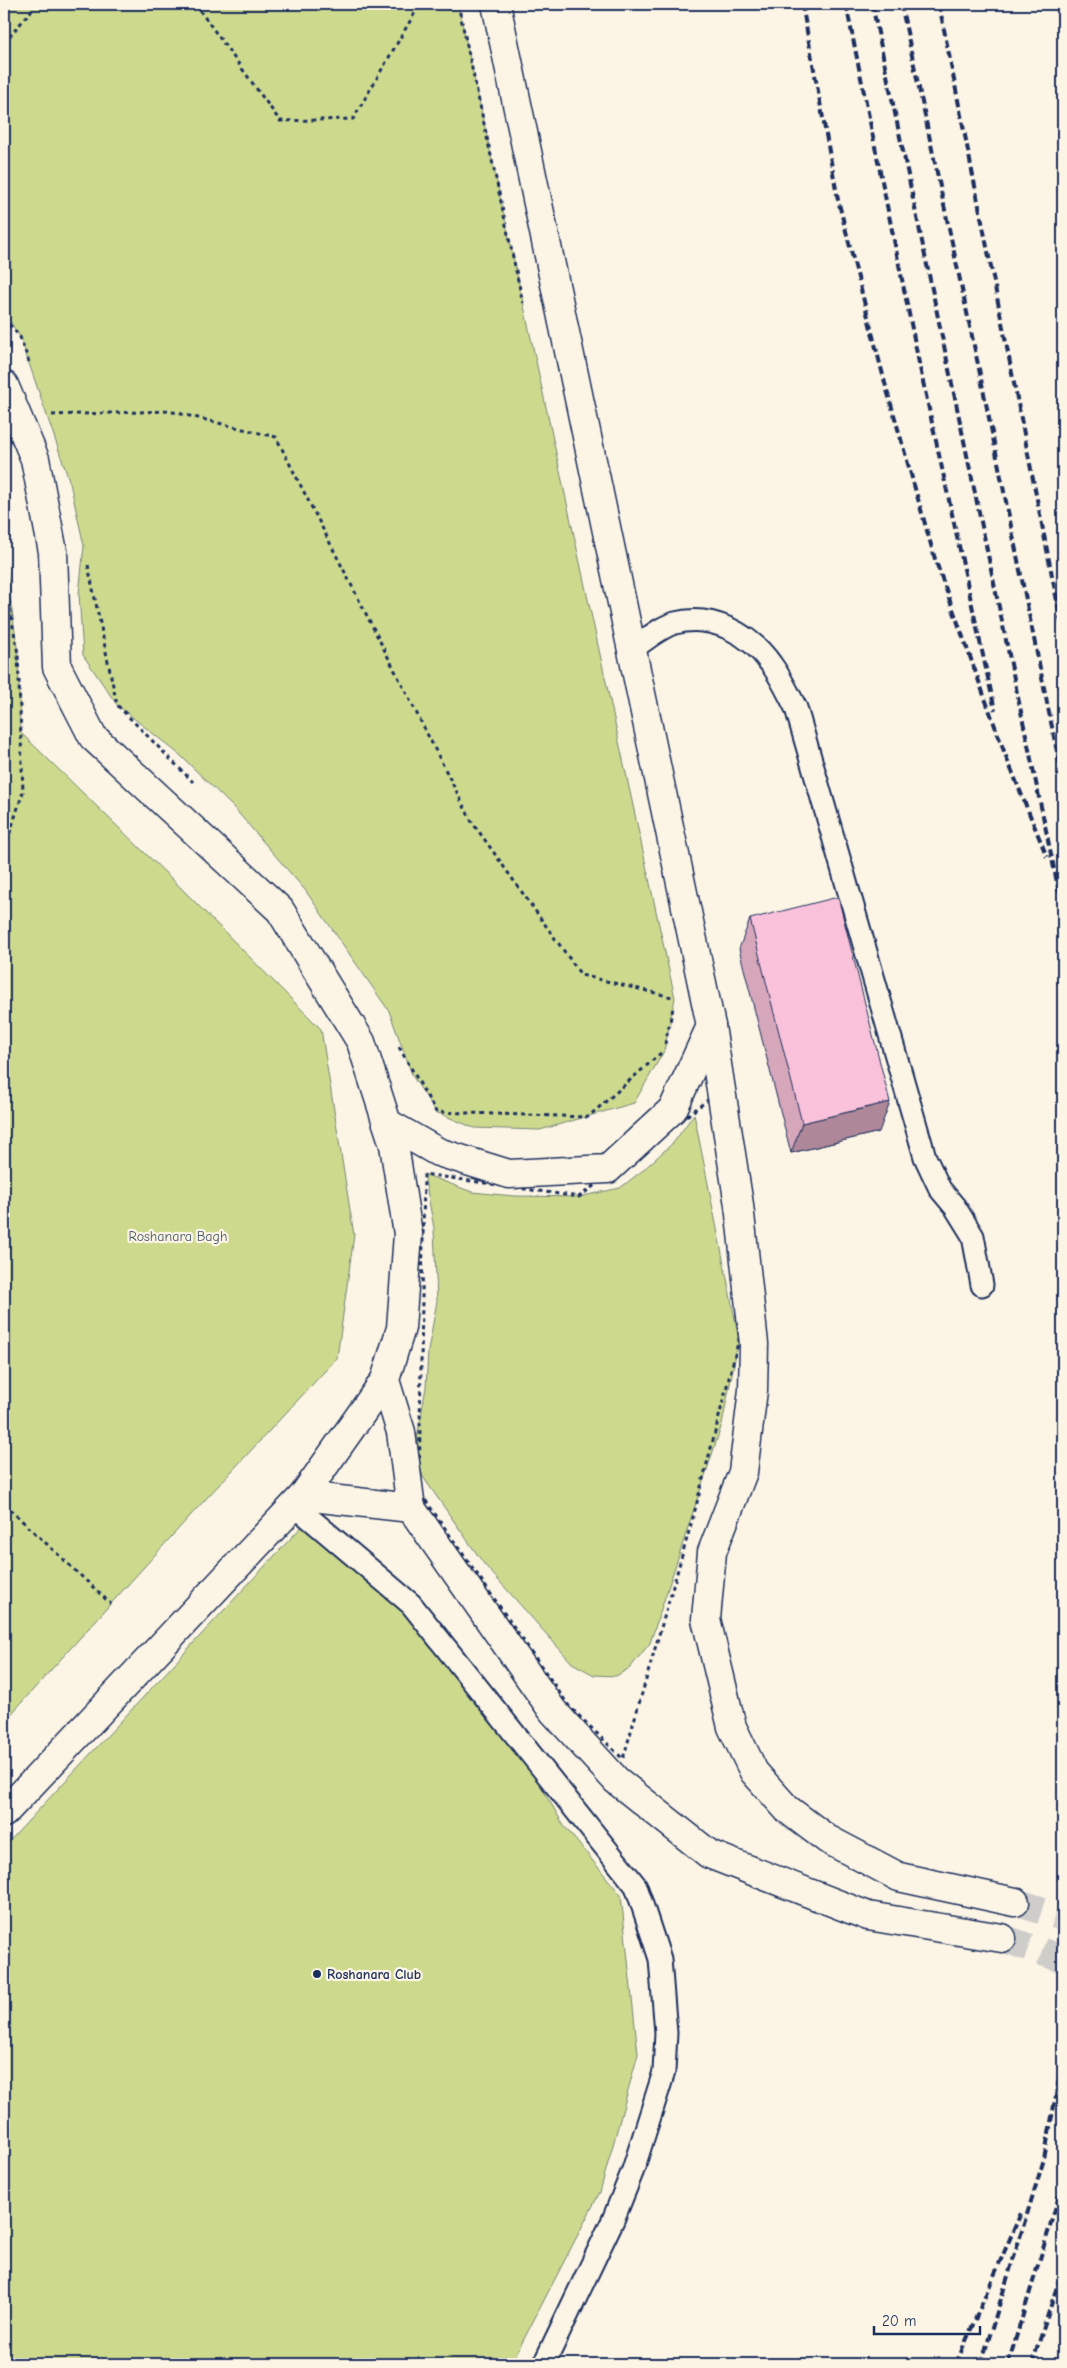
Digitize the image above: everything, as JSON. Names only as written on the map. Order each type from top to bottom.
[{"type":"street","points":[[496,4],[711,1026],[739,1205],[754,1344],[753,1390],[743,1472],[712,1552],[706,1619],[732,1727],[754,1772],[787,1809],[827,1839],[899,1877],[1015,1902]]},
{"type":"street","points":[[4,385],[35,459],[51,543],[57,668],[93,737],[280,910],[361,1042],[394,1145],[408,1234],[401,1328],[385,1380],[299,1500],[4,1812]]},
{"type":"street","points":[[387,1123],[438,1152],[509,1174],[608,1169],[673,1109],[711,1026]]},
{"type":"street","points":[[385,1380],[401,1432],[411,1508],[553,1711],[616,1780],[709,1854],[868,1916],[1002,1938]]},
{"type":"street","points":[[299,1500],[411,1508]]},
{"type":"lane","points":[[632,649],[673,624],[699,620],[725,626],[753,643],[776,673],[796,708],[925,1158],[940,1189],[955,1207],[973,1236],[982,1286]]},
{"type":"lane","points":[[299,1500],[411,1604],[636,1886],[660,1959],[666,2033],[664,2072],[626,2187],[544,2364]]},
{"type":"path","points":[[4,43],[37,4]]},
{"type":"path","points":[[195,4],[280,121],[353,119],[420,4]]},
{"type":"path","points":[[458,4],[524,306]]},
{"type":"path","points":[[4,318],[20,337],[29,365]]},
{"type":"path","points":[[45,410],[48,417],[169,411],[276,437],[472,822],[581,975],[675,998],[673,988]]},
{"type":"path","points":[[87,560],[118,705],[199,789]]},
{"type":"path","points":[[4,577],[18,654],[23,792],[4,851]]},
{"type":"path","points":[[396,1043],[436,1112],[588,1118],[664,1051],[673,1007]]},
{"type":"path","points":[[721,1090],[739,1338],[694,1514],[623,1759],[569,1706],[419,1491],[424,1174],[579,1197],[721,1090]]},
{"type":"path","points":[[4,1504],[111,1604]]},
{"type":"green space","points":[[4,4],[458,4],[675,998],[664,1051],[634,1103],[540,1130],[474,1128],[436,1112],[413,1077],[389,1011],[305,890],[234,808],[180,755],[117,705],[83,655],[79,594],[84,546],[70,483],[20,337],[4,312]]},
{"type":"green space","name":"Roshanara Bagh","points":[[4,551],[18,654],[20,732],[176,883],[321,1029],[354,1235],[337,1358],[190,1516],[4,1722]]},
{"type":"green space","points":[[694,1114],[739,1339],[722,1424],[650,1643],[630,1668],[616,1676],[594,1675],[572,1663],[484,1564],[423,1477],[415,1450],[426,1387],[428,1351],[437,1301],[434,1228],[424,1174],[472,1192],[514,1196],[579,1197],[620,1188],[674,1142]]},
{"type":"green space","name":"Roshanara Club","points":[[305,1523],[379,1565],[493,1703],[564,1826],[621,1895],[638,2054],[600,2192],[511,2364],[4,2364],[4,1847]]},
{"type":"building","points":[[838,897],[890,1102],[802,1123],[750,919]]},
{"type":"tunnel","points":[[1015,1902],[1063,1917]]},
{"type":"tunnel","points":[[1002,1938],[1063,1959]]},
{"type":"railway","points":[[802,4],[838,200],[885,383],[935,559],[1005,754],[1047,857]]},
{"type":"railway","points":[[846,4],[920,368],[995,710]]},
{"type":"railway","points":[[872,4],[1063,911]]},
{"type":"railway","points":[[901,4],[979,369],[1063,781]]},
{"type":"railway","points":[[939,4],[1063,631]]},
{"type":"railway","points":[[981,2364],[1044,2159],[1063,2058]]},
{"type":"railway","points":[[1008,2364],[1063,2183]]},
{"type":"railway","points":[[956,2364],[1021,2213]]},
{"type":"railway","points":[[1032,2364],[1063,2268]]},
{"type":"place","name":"Roshanara Club","points":[[317,1974]]}]
